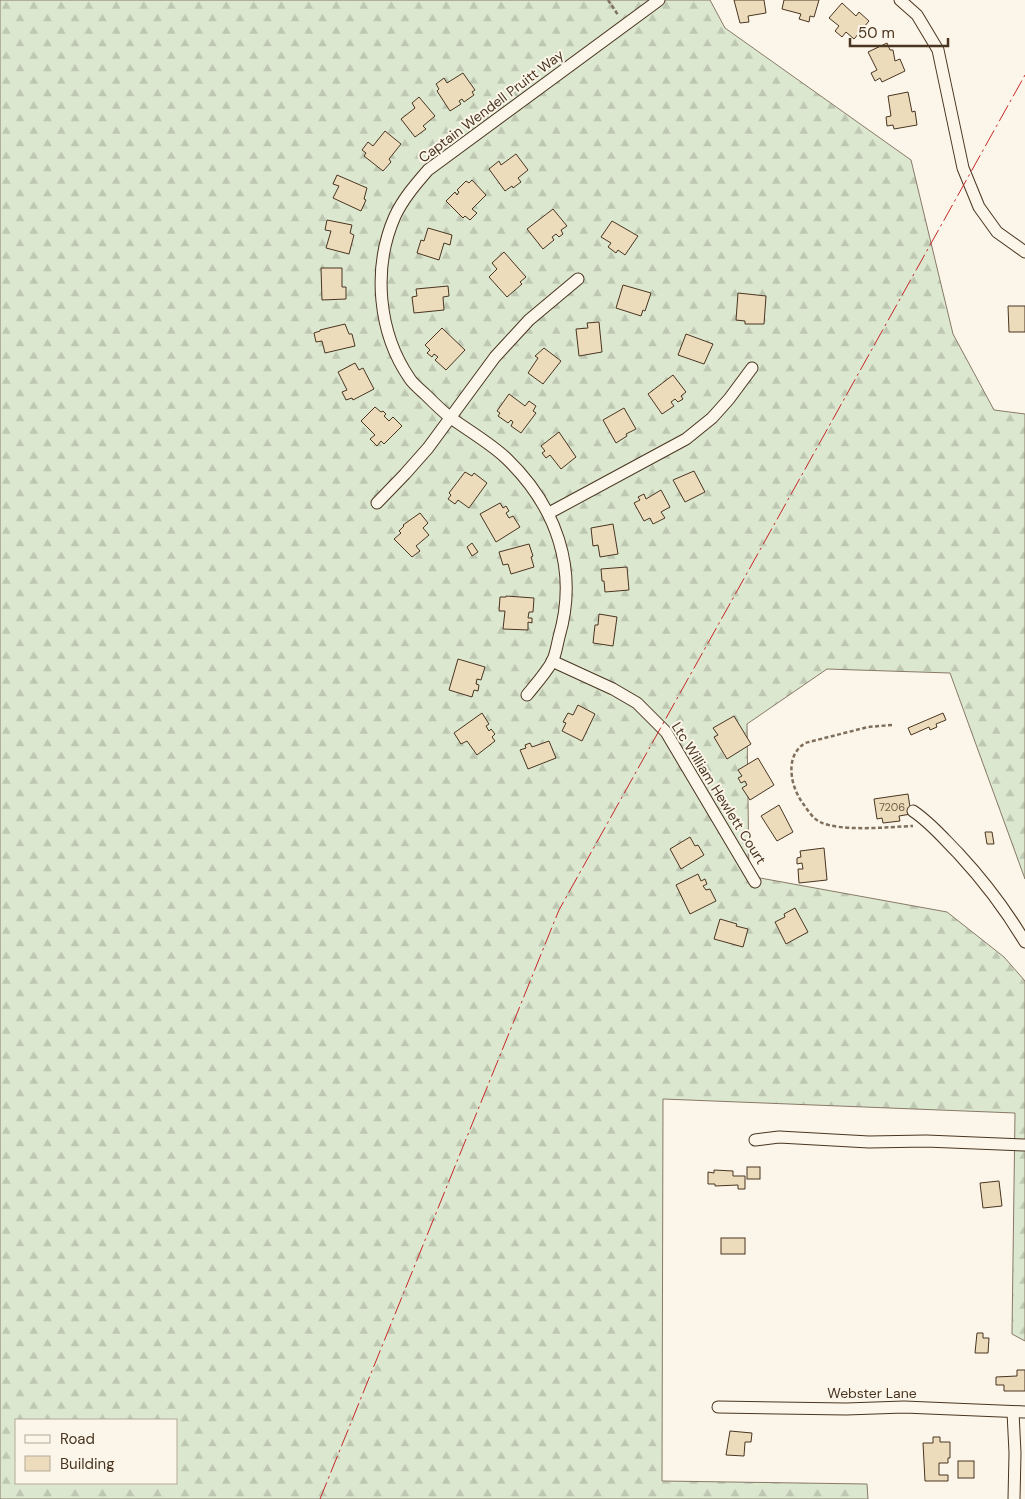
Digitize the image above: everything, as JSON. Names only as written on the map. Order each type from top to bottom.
[{"type":"street","name":"Captain Wendell Pruitt Way","points":[[526,695],[552,661],[564,619],[567,584],[562,547],[549,513],[537,492],[506,457],[449,417],[410,380],[392,346],[383,311],[380,274],[385,242],[395,215],[410,191],[428,170],[659,0]]},
{"type":"street","points":[[900,0],[917,15],[938,50],[963,168],[979,207],[997,232],[1025,252]]},
{"type":"street","points":[[377,502],[428,448],[449,417],[528,320],[578,279]]},
{"type":"street","points":[[549,513],[686,439],[718,412],[752,368]]},
{"type":"street","name":"Ltc William Hewlett Court","points":[[552,661],[613,689],[637,703],[666,732],[755,882]]},
{"type":"street","points":[[913,811],[931,824],[985,885],[1025,942]]},
{"type":"street","points":[[755,1140],[779,1137],[869,1142],[926,1141],[1025,1145]]},
{"type":"street","name":"Webster Lane","points":[[718,1407],[904,1408],[1025,1412]]},
{"type":"street","points":[[1013,1412],[1015,1453],[1014,1499]]},
{"type":"path","points":[[608,0],[625,25]]},
{"type":"path","points":[[892,724],[868,727],[805,743],[800,746],[793,757],[792,781],[799,798],[809,812],[819,821],[834,827],[890,827],[931,824]]},
{"type":"green space","points":[[0,0],[710,0],[725,28],[911,160],[953,334],[994,410],[1025,414],[1025,879],[950,673],[827,669],[747,724],[749,876],[947,912],[1004,957],[1025,981],[1025,1341],[1012,1334],[1015,1113],[663,1099],[662,1481],[867,1484],[868,1499],[0,1499]]},
{"type":"building","points":[[734,0],[764,0],[766,13],[748,16],[749,22],[740,23]]},
{"type":"building","points":[[784,0],[819,0],[814,17],[810,16],[809,22],[799,19],[801,14],[782,9]]},
{"type":"building","points":[[842,3],[856,16],[859,12],[869,21],[854,39],[846,32],[842,37],[835,31],[839,26],[829,18]]},
{"type":"building","points":[[887,43],[890,50],[893,50],[895,61],[900,59],[905,71],[882,82],[880,78],[875,81],[871,73],[877,70],[868,52]]},
{"type":"building","points":[[463,73],[475,90],[472,92],[474,95],[464,102],[462,99],[459,101],[461,104],[450,111],[437,91],[439,89],[436,84],[444,78],[447,83]]},
{"type":"building","points":[[908,92],[912,112],[915,111],[917,125],[894,129],[893,125],[887,126],[886,117],[891,116],[888,96]]},
{"type":"building","points":[[419,97],[435,116],[423,126],[426,129],[415,137],[401,119],[415,108],[412,103]]},
{"type":"building","points":[[385,131],[401,144],[389,159],[391,162],[383,171],[364,156],[366,153],[362,150],[368,142],[373,146]]},
{"type":"building","points":[[516,154],[528,170],[518,178],[521,182],[505,191],[489,169],[499,161],[501,165]]},
{"type":"building","points":[[337,175],[367,188],[364,199],[366,200],[361,211],[333,198],[339,186],[333,184]]},
{"type":"building","points":[[472,180],[486,195],[472,209],[477,213],[470,220],[465,216],[463,218],[446,201],[455,192],[457,195],[459,192],[457,190],[466,181],[469,183]]},
{"type":"building","points":[[553,209],[567,226],[561,230],[563,234],[559,237],[556,234],[552,237],[554,240],[543,249],[527,229]]},
{"type":"building","points":[[327,220],[352,225],[350,233],[354,235],[349,254],[326,248],[331,231],[325,230]]},
{"type":"building","points":[[612,221],[638,236],[625,255],[618,250],[616,253],[608,247],[611,243],[601,237]]},
{"type":"building","points":[[428,228],[452,235],[450,245],[444,243],[439,260],[417,253],[421,240],[424,241]]},
{"type":"building","points":[[504,252],[526,277],[520,282],[522,284],[507,297],[489,277],[497,269],[492,263]]},
{"type":"building","points":[[321,268],[342,268],[342,287],[346,287],[346,299],[322,300]]},
{"type":"building","points":[[623,285],[651,293],[645,311],[643,310],[641,316],[616,308]]},
{"type":"building","points":[[448,286],[449,296],[443,297],[444,310],[414,313],[412,297],[417,296],[416,289]]},
{"type":"building","points":[[738,293],[766,296],[764,324],[745,324],[745,321],[736,320]]},
{"type":"building","points":[[1008,306],[1025,306],[1025,332],[1009,332]]},
{"type":"building","points":[[599,322],[602,352],[579,356],[576,329],[588,328],[587,323]]},
{"type":"building","points":[[345,324],[349,334],[352,334],[355,346],[325,353],[322,341],[316,342],[314,333]]},
{"type":"building","points":[[442,328],[465,350],[446,370],[435,360],[438,357],[434,354],[432,357],[427,353],[430,350],[425,345]]},
{"type":"building","points":[[686,334],[713,344],[704,364],[678,355]]},
{"type":"building","points":[[544,348],[561,361],[543,384],[528,373],[538,358],[535,356]]},
{"type":"building","points":[[355,363],[359,370],[363,368],[374,389],[353,400],[352,398],[346,400],[342,392],[347,390],[338,372]]},
{"type":"building","points":[[673,375],[686,392],[681,396],[683,399],[678,402],[675,399],[671,402],[674,406],[662,414],[648,394]]},
{"type":"building","points":[[509,394],[525,406],[529,401],[536,406],[533,411],[536,413],[521,433],[511,426],[513,422],[511,420],[508,423],[498,416],[500,413],[497,411]]},
{"type":"building","points":[[375,407],[386,414],[384,416],[389,421],[393,417],[402,426],[384,444],[381,441],[377,446],[370,439],[375,435],[361,421]]},
{"type":"building","points":[[624,408],[636,429],[626,434],[627,436],[616,443],[603,420]]},
{"type":"building","points":[[559,432],[576,457],[561,469],[550,455],[546,458],[542,453],[545,451],[541,446]]},
{"type":"building","points":[[694,471],[705,492],[685,502],[673,480]]},
{"type":"building","points":[[465,472],[472,476],[474,473],[487,483],[469,508],[458,500],[455,504],[448,499],[451,495],[449,493]]},
{"type":"building","points":[[661,490],[670,507],[661,512],[665,518],[653,524],[650,518],[644,521],[634,503],[640,500],[638,497],[644,494],[646,499]]},
{"type":"building","points":[[500,503],[503,508],[506,506],[509,511],[506,513],[509,518],[513,516],[520,527],[496,542],[480,514]]},
{"type":"building","points":[[420,513],[428,523],[423,528],[429,535],[416,546],[420,551],[412,557],[394,539],[401,533],[399,531],[403,525]]},
{"type":"building","points":[[613,524],[618,554],[600,557],[598,545],[593,546],[591,528]]},
{"type":"building","points":[[472,543],[478,552],[472,556],[467,547]]},
{"type":"building","points":[[529,544],[534,567],[511,574],[508,564],[503,565],[499,552]]},
{"type":"building","points":[[627,567],[629,590],[605,592],[601,569]]},
{"type":"building","points":[[500,597],[534,598],[533,612],[529,612],[528,618],[532,618],[532,623],[528,622],[528,630],[503,629],[505,611],[499,611]]},
{"type":"building","points":[[599,614],[617,617],[613,646],[593,643],[595,625],[598,625]]},
{"type":"building","points":[[458,659],[485,667],[481,680],[477,679],[478,691],[474,690],[472,697],[449,690]]},
{"type":"building","points":[[578,705],[595,714],[582,741],[562,731],[566,723],[563,722],[568,713],[573,715]]},
{"type":"building","points":[[482,713],[489,724],[486,726],[489,731],[491,729],[495,734],[492,737],[495,741],[477,755],[467,741],[461,744],[454,733]]},
{"type":"building","points":[[943,713],[946,720],[936,724],[937,727],[930,730],[929,727],[911,735],[908,728]]},
{"type":"building","points":[[734,716],[751,744],[727,759],[714,737],[718,735],[713,728]]},
{"type":"building","points":[[549,741],[556,758],[528,769],[520,750],[526,748],[525,745],[530,743],[532,747]]},
{"type":"building","points":[[758,758],[774,785],[750,800],[742,788],[747,785],[745,781],[741,783],[738,778],[742,776],[738,770]]},
{"type":"building","points":[[908,794],[911,814],[899,816],[900,821],[883,823],[882,818],[877,819],[874,799]]},
{"type":"building","points":[[779,805],[793,832],[777,841],[761,816]]},
{"type":"building","points":[[985,832],[992,832],[994,844],[987,844]]},
{"type":"building","points":[[690,837],[695,846],[698,845],[704,855],[681,869],[670,849]]},
{"type":"building","points":[[824,848],[827,880],[799,883],[798,869],[803,869],[802,863],[797,864],[797,858],[801,857],[800,851]]},
{"type":"building","points":[[698,874],[701,881],[705,879],[707,884],[703,886],[706,890],[710,889],[716,901],[690,914],[676,885]]},
{"type":"building","points":[[795,908],[808,932],[786,944],[775,922],[785,917],[784,914]]},
{"type":"building","points":[[720,919],[748,929],[743,947],[714,939]]},
{"type":"building","points":[[747,1167],[760,1167],[760,1179],[747,1179]]},
{"type":"building","points":[[714,1170],[733,1171],[733,1176],[745,1176],[745,1189],[738,1189],[738,1185],[715,1186],[715,1184],[708,1184],[708,1172],[714,1173]]},
{"type":"building","points":[[999,1181],[1002,1206],[983,1208],[980,1183]]},
{"type":"building","points":[[721,1238],[745,1238],[745,1254],[721,1254]]},
{"type":"building","points":[[977,1333],[983,1333],[983,1338],[989,1338],[988,1353],[975,1353]]},
{"type":"building","points":[[1017,1370],[1025,1370],[1025,1391],[1004,1391],[1004,1385],[996,1385],[996,1377],[1017,1376]]},
{"type":"building","points":[[730,1431],[752,1433],[751,1442],[745,1442],[744,1456],[726,1455]]},
{"type":"building","points":[[933,1437],[940,1437],[940,1442],[950,1442],[950,1458],[948,1458],[948,1463],[939,1463],[939,1475],[948,1475],[948,1481],[925,1481],[923,1443],[933,1443]]},
{"type":"building","points":[[958,1461],[974,1461],[974,1478],[958,1478]]},
{"type":"power","points":[[320,1499],[559,910],[1025,75]]}]
